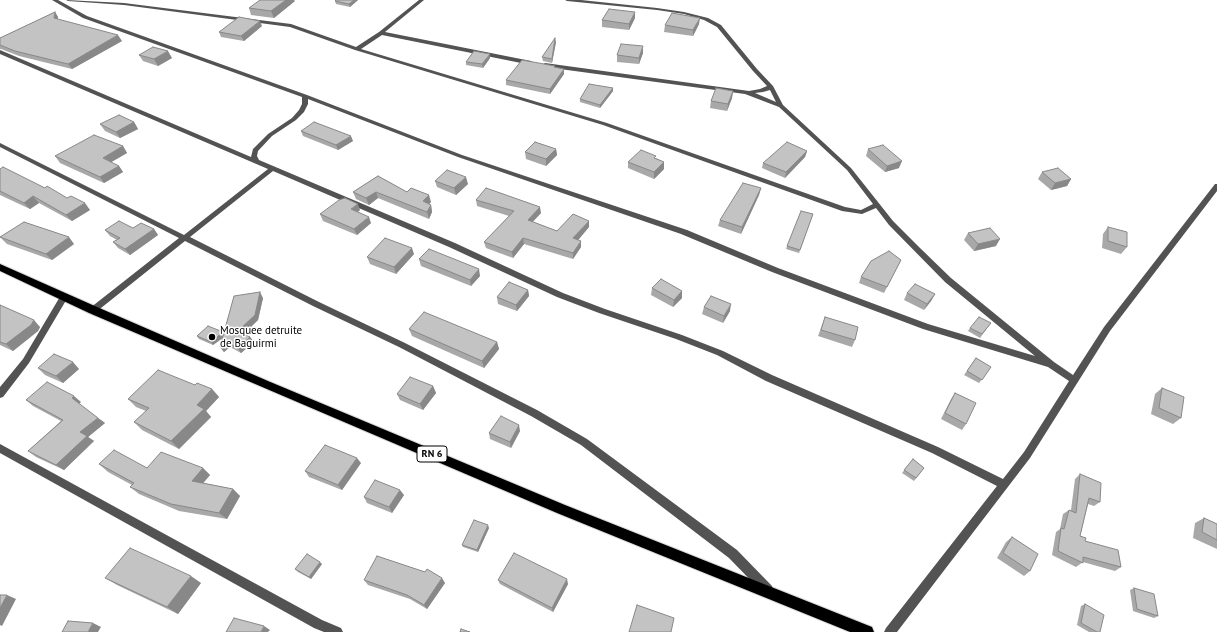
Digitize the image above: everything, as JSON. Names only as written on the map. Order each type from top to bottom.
[{"type":"main road","name":"RN 6","points":[[0,267],[93,310],[554,506],[868,632]]},
{"type":"street","points":[[54,0],[85,17],[305,96],[460,156],[684,232],[775,270],[926,327],[1051,364]]},
{"type":"street","points":[[68,0],[117,4],[291,26],[357,50],[612,126],[844,209],[862,212],[877,205]]},
{"type":"street","points":[[117,4],[129,0]]},
{"type":"street","points":[[357,50],[422,0]]},
{"type":"street","points":[[567,0],[657,9],[706,19],[719,26],[754,70],[771,86],[781,106],[849,169],[891,223],[948,280],[1051,364],[1074,380]]},
{"type":"street","points":[[381,33],[572,70],[746,92],[761,91],[771,86]]},
{"type":"street","points":[[0,52],[452,245],[560,295],[602,311],[679,336],[720,353],[769,378],[935,450],[1003,484]]},
{"type":"street","points":[[746,92],[781,106]]},
{"type":"street","points":[[256,161],[254,156],[255,150],[270,135],[294,119],[302,111],[305,104],[305,96]]},
{"type":"street","points":[[0,146],[316,304],[402,345],[534,413],[584,442],[733,554],[770,592]]},
{"type":"street","points":[[93,310],[272,169]]},
{"type":"street","points":[[890,632],[1003,484],[1027,456],[1107,329],[1217,186]]},
{"type":"street","points":[[0,394],[26,361],[64,297]]},
{"type":"street","points":[[0,448],[318,624],[337,632]]},
{"type":"building","points":[[260,0],[286,0],[271,11],[249,8]]},
{"type":"building","points":[[354,0],[349,4],[335,1]]},
{"type":"building","points":[[609,9],[635,12],[629,24],[602,20]]},
{"type":"building","points":[[55,12],[54,18],[118,35],[68,64],[15,51],[0,45],[0,38]]},
{"type":"building","points":[[672,13],[700,18],[693,30],[665,25]]},
{"type":"building","points":[[239,17],[260,21],[241,36],[219,32]]},
{"type":"building","points":[[555,38],[552,59],[542,57]]},
{"type":"building","points":[[621,44],[643,46],[639,58],[617,55]]},
{"type":"building","points":[[153,47],[168,51],[154,59],[139,55]]},
{"type":"building","points":[[474,51],[490,54],[482,64],[466,62]]},
{"type":"building","points":[[522,60],[564,69],[550,89],[506,80]]},
{"type":"building","points":[[589,84],[613,88],[600,105],[580,99]]},
{"type":"building","points":[[716,88],[733,91],[728,104],[711,101]]},
{"type":"building","points":[[119,115],[134,122],[116,132],[100,124]]},
{"type":"building","points":[[314,122],[351,136],[336,145],[301,131]]},
{"type":"building","points":[[94,135],[123,146],[103,158],[119,166],[100,177],[55,156]]},
{"type":"building","points":[[535,142],[556,149],[546,159],[525,152]]},
{"type":"building","points":[[787,142],[807,151],[786,172],[763,163]]},
{"type":"building","points":[[883,145],[902,161],[887,166],[868,149]]},
{"type":"building","points":[[641,150],[656,156],[654,158],[664,162],[654,172],[628,162]]},
{"type":"building","points":[[3,167],[45,188],[47,186],[67,198],[71,196],[85,203],[66,215],[33,196],[24,203],[0,191],[0,169]]},
{"type":"building","points":[[1058,168],[1071,179],[1055,183],[1042,172]]},
{"type":"building","points":[[447,170],[466,177],[454,188],[435,181]]},
{"type":"building","points":[[378,176],[407,192],[411,188],[429,195],[423,201],[431,205],[427,212],[376,192],[366,198],[353,192]]},
{"type":"building","points":[[743,183],[761,188],[742,227],[720,220]]},
{"type":"building","points":[[486,188],[540,207],[528,220],[557,231],[573,214],[589,221],[573,238],[581,241],[573,253],[523,238],[512,252],[484,242],[514,211],[476,200]]},
{"type":"building","points":[[345,198],[358,204],[351,209],[369,217],[354,229],[320,214],[339,200]]},
{"type":"building","points":[[801,211],[813,214],[800,250],[787,246]]},
{"type":"building","points":[[119,221],[133,228],[141,223],[154,229],[125,249],[113,242],[120,238],[105,230]]},
{"type":"building","points":[[24,222],[69,237],[46,254],[0,237]]},
{"type":"building","points":[[1108,227],[1127,232],[1127,247],[1108,241]]},
{"type":"building","points":[[990,228],[1000,239],[978,244],[968,233]]},
{"type":"building","points":[[385,238],[412,248],[394,267],[367,257]]},
{"type":"building","points":[[429,249],[479,269],[470,280],[419,259]]},
{"type":"building","points":[[889,251],[901,260],[887,287],[861,277],[871,261]]},
{"type":"building","points":[[661,279],[682,291],[674,300],[652,288]]},
{"type":"building","points":[[509,282],[528,290],[516,305],[497,297]]},
{"type":"building","points":[[915,284],[935,294],[927,304],[907,293]]},
{"type":"building","points":[[260,292],[255,315],[238,331],[250,337],[238,348],[226,342],[220,347],[234,296]]},
{"type":"building","points":[[711,296],[731,304],[724,316],[704,307]]},
{"type":"building","points":[[0,305],[34,320],[31,325],[6,344],[0,342]]},
{"type":"building","points":[[424,312],[497,342],[482,361],[409,329]]},
{"type":"building","points":[[825,317],[858,327],[855,340],[821,330]]},
{"type":"building","points":[[979,317],[991,323],[982,334],[970,328]]},
{"type":"building","name":"Mosquee detruite de Baguirmi","points":[[208,326],[223,332],[211,342],[197,336]]},
{"type":"building","points":[[54,354],[73,362],[56,376],[38,368]]},
{"type":"building","points":[[976,358],[991,367],[982,380],[967,371]]},
{"type":"building","points":[[158,370],[195,385],[197,383],[212,389],[197,405],[204,409],[171,441],[134,422],[149,408],[128,399]]},
{"type":"building","points":[[410,377],[433,386],[420,404],[397,394]]},
{"type":"building","points":[[47,382],[74,396],[72,398],[98,418],[80,432],[87,436],[56,465],[28,451],[63,420],[26,400]]},
{"type":"building","points":[[1162,388],[1184,397],[1181,418],[1159,408]]},
{"type":"building","points":[[955,393],[976,403],[966,424],[945,413]]},
{"type":"building","points":[[501,416],[519,425],[510,442],[489,433]]},
{"type":"building","points":[[325,445],[357,458],[338,485],[305,471]]},
{"type":"building","points":[[114,450],[147,468],[161,452],[203,468],[192,481],[233,489],[219,513],[171,504],[130,487],[134,483],[99,464]]},
{"type":"building","points":[[913,459],[924,468],[916,478],[904,470]]},
{"type":"building","points":[[1080,474],[1101,483],[1100,502],[1089,498],[1080,536],[1086,538],[1085,541],[1118,550],[1121,567],[1083,557],[1083,563],[1058,551],[1061,528],[1064,529],[1069,510],[1076,513]]},
{"type":"building","points":[[375,480],[400,490],[389,507],[364,497]]},
{"type":"building","points":[[1204,518],[1217,524],[1217,540],[1202,532]]},
{"type":"building","points":[[474,520],[488,525],[477,550],[462,545]]},
{"type":"building","points":[[1012,537],[1038,554],[1030,571],[1003,553]]},
{"type":"building","points":[[130,548],[191,576],[167,607],[105,578]]},
{"type":"building","points":[[514,553],[567,579],[552,608],[498,580]]},
{"type":"building","points":[[307,554],[320,562],[309,577],[295,569]]},
{"type":"building","points":[[377,556],[425,572],[427,569],[442,578],[424,605],[407,595],[364,580]]},
{"type":"building","points":[[1134,588],[1154,594],[1158,616],[1137,609]]},
{"type":"building","points":[[0,595],[7,595],[0,608]]},
{"type":"building","points":[[1085,604],[1104,615],[1100,632],[1097,632],[1081,623]]},
{"type":"building","points":[[637,605],[674,618],[671,632],[629,632]]},
{"type":"building","points":[[234,618],[264,626],[261,632],[226,632]]},
{"type":"building","points":[[68,621],[93,623],[88,632],[62,632]]},
{"type":"building","points":[[461,629],[470,632],[460,632]]},
{"type":"place","name":"Mosquee detruite de Baguirmi","points":[[212,337]]}]
